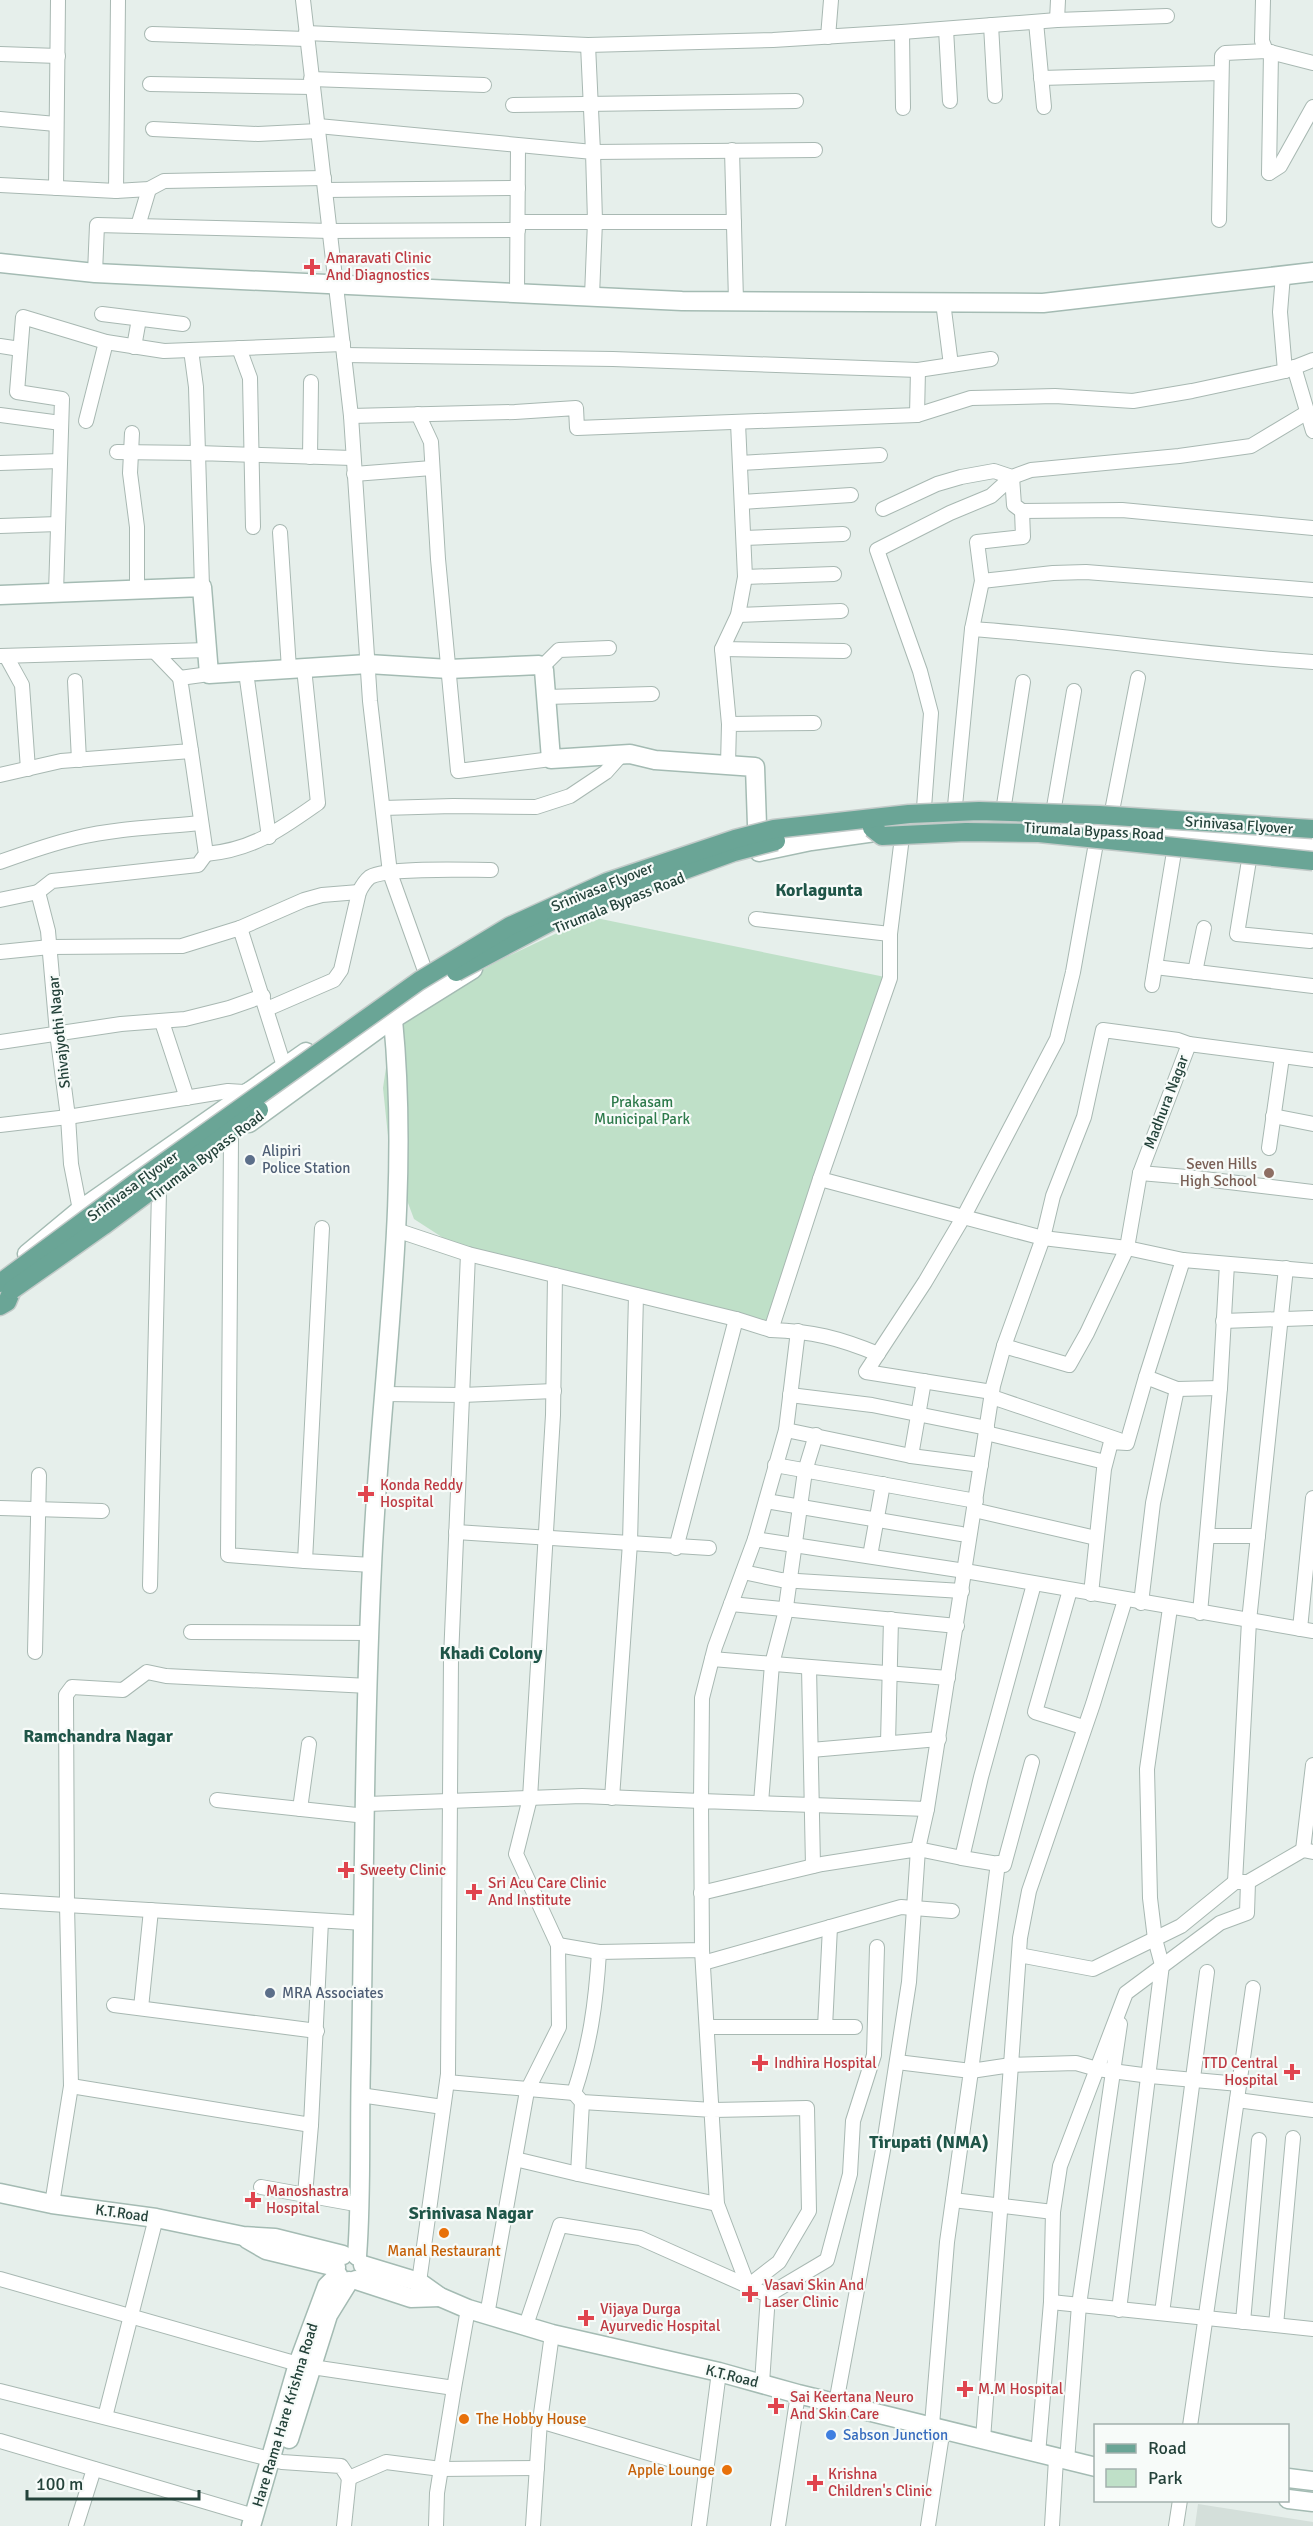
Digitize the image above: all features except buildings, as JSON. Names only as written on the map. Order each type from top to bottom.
[{"type":"main road","name":"Srinivasa Flyover","points":[[4,1293],[134,1184],[419,981],[510,926],[607,882],[735,839],[774,830],[909,814],[979,811],[1313,829]]},
{"type":"main road","name":"Srinivasa Flyover","points":[[4,1293],[103,1226],[385,1018],[454,973],[569,912],[735,852],[777,841],[912,823],[1064,822],[1313,842]]},
{"type":"main road","name":"Srinivasa Flyover","points":[[872,828],[882,836],[966,832],[1039,833],[1313,861]]},
{"type":"street","points":[[56,188],[58,0]]},
{"type":"street","points":[[116,191],[118,0]]},
{"type":"street","points":[[303,0],[351,416],[369,701],[390,873],[424,968]]},
{"type":"street","points":[[828,36],[831,0]]},
{"type":"street","points":[[1057,20],[1058,0]]},
{"type":"street","points":[[1263,0],[1262,41],[1268,52],[1269,173],[1280,166],[1313,106]]},
{"type":"street","points":[[152,34],[306,36],[588,45],[828,36],[1057,20],[1167,16]]},
{"type":"street","points":[[1036,22],[1044,107]]},
{"type":"street","points":[[991,26],[995,96]]},
{"type":"street","points":[[946,29],[950,101]]},
{"type":"street","points":[[902,32],[903,108]]},
{"type":"street","points":[[588,45],[595,221],[592,296]]},
{"type":"street","points":[[1219,220],[1221,59],[1225,53],[1268,52],[1313,63]]},
{"type":"street","points":[[0,54],[58,56]]},
{"type":"street","points":[[1041,78],[1221,73]]},
{"type":"street","points":[[150,84],[484,85]]},
{"type":"street","points":[[513,105],[796,101]]},
{"type":"street","points":[[0,119],[56,123]]},
{"type":"street","points":[[153,129],[258,135],[318,128],[592,152],[815,150]]},
{"type":"street","points":[[517,292],[518,147]]},
{"type":"street","points":[[732,150],[736,301]]},
{"type":"street","points":[[0,185],[116,191],[148,189],[164,181],[518,188]]},
{"type":"street","points":[[138,226],[148,189]]},
{"type":"street","points":[[94,273],[97,225],[330,231],[518,226],[595,221],[734,222]]},
{"type":"street","points":[[0,263],[94,273],[736,301],[1044,303],[1313,272]]},
{"type":"street","points":[[1282,275],[1280,312],[1289,369],[1313,431]]},
{"type":"street","points":[[943,302],[951,364]]},
{"type":"street","points":[[102,314],[183,324]]},
{"type":"street","points":[[56,593],[62,399],[16,392],[23,317],[106,342],[164,351],[240,348],[343,349],[918,370],[991,359]]},
{"type":"street","points":[[134,346],[140,319]]},
{"type":"street","points":[[86,421],[106,342]]},
{"type":"street","points":[[0,346],[20,349]]},
{"type":"street","points":[[240,348],[250,378],[253,527]]},
{"type":"street","points":[[191,350],[196,387],[202,587],[209,674]]},
{"type":"street","points":[[351,416],[515,412],[576,408],[577,428],[917,415],[971,398],[1055,396],[1133,401],[1192,391],[1289,369],[1313,360]]},
{"type":"street","points":[[917,415],[918,370]]},
{"type":"street","points":[[310,457],[311,382]]},
{"type":"street","points":[[924,808],[931,713],[920,671],[878,550],[950,513],[991,496],[1012,477],[1031,470],[1179,456],[1251,446],[1306,413]]},
{"type":"street","points":[[418,414],[431,442],[458,771],[551,759],[622,754],[655,760],[754,767],[760,852]]},
{"type":"street","points":[[0,415],[61,423]]},
{"type":"street","points":[[728,765],[729,724],[722,649],[738,615],[745,577],[738,423]]},
{"type":"street","points":[[132,432],[124,452],[130,473],[137,526],[137,590]]},
{"type":"street","points":[[124,452],[352,458]]},
{"type":"street","points":[[740,463],[880,455]]},
{"type":"street","points":[[0,463],[60,461]]},
{"type":"street","points":[[354,474],[432,468]]},
{"type":"street","points":[[883,509],[937,484],[961,477],[994,471],[1012,477]]},
{"type":"street","points":[[1012,477],[1014,505],[1022,512],[1122,510],[1313,528]]},
{"type":"street","points":[[742,502],[851,495]]},
{"type":"street","points":[[955,806],[972,630],[982,581],[977,542],[1023,537],[1022,512]]},
{"type":"street","points":[[0,526],[58,524]]},
{"type":"street","points":[[206,854],[230,852],[269,837],[318,803],[296,669],[280,532]]},
{"type":"street","points":[[744,538],[843,534]]},
{"type":"street","points":[[982,581],[1053,573],[1086,572],[1313,590]]},
{"type":"street","points":[[745,577],[834,574]]},
{"type":"street","points":[[0,595],[202,587]]},
{"type":"street","points":[[738,615],[841,611]]},
{"type":"street","points":[[972,630],[1047,634],[1313,662]]},
{"type":"street","points":[[180,678],[209,674],[368,664],[448,669],[542,667],[559,650],[609,648]]},
{"type":"street","points":[[722,649],[844,651]]},
{"type":"street","points":[[3,656],[208,651]]},
{"type":"street","points":[[0,900],[38,892],[52,882],[198,865],[206,854],[180,678],[155,652]]},
{"type":"street","points":[[3,656],[22,685],[28,769]]},
{"type":"street","points":[[542,667],[551,759]]},
{"type":"street","points":[[246,672],[269,837]]},
{"type":"street","points":[[1112,811],[1138,678]]},
{"type":"street","points":[[75,681],[79,760]]},
{"type":"street","points":[[1004,805],[1023,682]]},
{"type":"street","points":[[1054,807],[1074,691]]},
{"type":"street","points":[[546,697],[652,694]]},
{"type":"street","points":[[729,724],[814,723]]},
{"type":"street","points":[[0,775],[79,760],[190,751]]},
{"type":"street","points":[[383,808],[536,807],[570,796],[606,772],[622,754]]},
{"type":"street","name":"Tirumala Bypass Road","points":[[0,1276],[80,1210],[251,1088],[380,1002],[424,968],[510,917],[584,883],[728,832],[757,825],[924,808],[1004,805],[1313,824]]},
{"type":"street","points":[[0,862],[76,837],[111,831],[201,823]]},
{"type":"street","name":"Tirumala Bypass Road","points":[[4,1293],[159,1191],[393,1020],[458,977],[588,912],[740,857],[811,840],[903,829],[990,826],[1313,842]]},
{"type":"street","points":[[771,1330],[820,1179],[891,978],[890,934],[903,829]]},
{"type":"street","points":[[1098,830],[1072,972],[1057,1039],[964,1216],[925,1282],[866,1371],[992,1395],[1127,1443]]},
{"type":"street","points":[[1152,985],[1176,835]]},
{"type":"street","points":[[1252,840],[1237,934],[1310,941]]},
{"type":"street","points":[[0,1042],[57,1033],[162,1022],[265,1003],[334,980],[341,970],[359,892],[365,881],[372,876],[390,873],[490,870]]},
{"type":"street","name":"Shivajyothi Nagar","points":[[38,892],[48,931],[71,1164],[80,1210]]},
{"type":"street","points":[[0,952],[50,947],[182,946],[240,928],[313,897],[359,892]]},
{"type":"street","points":[[756,919],[890,934]]},
{"type":"street","points":[[240,928],[284,1066]]},
{"type":"street","points":[[1195,972],[1204,928]]},
{"type":"street","points":[[1155,967],[1313,986]]},
{"type":"street","points":[[349,2269],[361,2205],[360,2095],[372,1565],[396,1230],[398,1073],[393,1020],[380,1002]]},
{"type":"street","points":[[162,1022],[187,1098]]},
{"type":"street","points":[[836,2403],[897,2062],[909,1982],[918,1849],[939,1738],[986,1430],[1004,1346],[1043,1238],[1053,1196],[1084,1117],[1103,1030],[1178,1040],[1189,1044]]},
{"type":"street","name":"Madhura Nagar","points":[[1004,1346],[1069,1365],[1087,1334],[1127,1248],[1140,1173],[1189,1044],[1313,1060]]},
{"type":"street","points":[[1269,1148],[1282,1057]]},
{"type":"street","points":[[0,1125],[68,1117],[228,1091],[244,1092],[251,1088]]},
{"type":"street","points":[[1274,1116],[1313,1124]]},
{"type":"street","points":[[231,1137],[228,1555],[372,1565]]},
{"type":"street","points":[[1140,1173],[1313,1192]]},
{"type":"street","points":[[820,1179],[1043,1238],[1127,1248],[1183,1260],[1313,1271]]},
{"type":"street","points":[[150,1586],[159,1191]]},
{"type":"street","points":[[305,1561],[322,1228]]},
{"type":"street","points":[[396,1230],[468,1254],[636,1294],[771,1330],[798,1331],[841,1339],[878,1354]]},
{"type":"street","points":[[419,2282],[447,2082],[451,1658],[468,1254]]},
{"type":"street","points":[[1127,1443],[1183,1260]]},
{"type":"street","points":[[1200,1613],[1220,1389],[1227,1264]]},
{"type":"street","points":[[1038,2454],[1051,2302],[1053,2212],[1060,2166],[1124,1998],[1126,1993],[1220,1923],[1247,1914],[1242,1882],[1250,1621],[1286,1268]]},
{"type":"street","points":[[487,2315],[527,2091],[559,2027],[558,1945],[516,1854],[530,1798],[554,1391],[555,1275]]},
{"type":"street","points":[[612,1798],[630,1544],[636,1294]]},
{"type":"street","points":[[1223,1321],[1313,1318]]},
{"type":"street","points":[[676,1548],[735,1319]]},
{"type":"street","points":[[748,2286],[717,2204],[702,1956],[702,1698],[730,1605],[755,1539],[786,1430],[798,1331]]},
{"type":"street","points":[[1146,1377],[1177,1389],[1220,1389]]},
{"type":"street","points":[[911,1456],[924,1381]]},
{"type":"street","points":[[1141,1603],[1153,1503],[1177,1389]]},
{"type":"street","points":[[384,1394],[462,1395],[554,1391]]},
{"type":"street","points":[[790,1395],[872,1405],[918,1414],[1105,1462]]},
{"type":"street","points":[[786,1430],[911,1456],[981,1465]]},
{"type":"street","points":[[761,1803],[772,1664],[785,1610],[805,1471],[816,1435]]},
{"type":"street","points":[[1091,1594],[1105,1462],[1111,1442],[1127,1443]]},
{"type":"street","points":[[775,1465],[883,1484],[975,1505],[1096,1538]]},
{"type":"street","points":[[35,1652],[39,1475]]},
{"type":"street","points":[[870,1556],[883,1484]]},
{"type":"street","points":[[755,1539],[965,1571],[1306,1630],[1313,1498]]},
{"type":"street","points":[[766,1501],[961,1534]]},
{"type":"street","points":[[0,1508],[102,1510]]},
{"type":"street","points":[[456,1532],[676,1548],[709,1548]]},
{"type":"street","points":[[1207,1536],[1258,1536]]},
{"type":"street","points":[[742,1572],[789,1581],[962,1590]]},
{"type":"street","points":[[962,1858],[981,1777],[1034,1584]]},
{"type":"street","points":[[1070,1590],[1035,1712],[1083,1727]]},
{"type":"street","points":[[983,2439],[1019,1955],[1029,1891],[1083,1727],[1093,1704],[1125,1600]]},
{"type":"street","points":[[730,1605],[957,1626]]},
{"type":"street","points":[[1119,2310],[1150,2076],[1162,1965],[1155,1939],[1150,1898],[1147,1769],[1170,1608]]},
{"type":"street","points":[[888,1743],[891,1620]]},
{"type":"street","points":[[191,1632],[370,1633]]},
{"type":"street","points":[[712,1659],[948,1678]]},
{"type":"street","points":[[809,1667],[813,1866]]},
{"type":"street","points":[[52,2204],[71,2086],[67,1905],[66,1695],[68,1690],[72,1688],[123,1690],[147,1672],[166,1676],[369,1686]]},
{"type":"street","points":[[811,1750],[939,1738]]},
{"type":"street","points":[[300,1809],[309,1744]]},
{"type":"street","points":[[701,1893],[813,1866],[918,1849],[1004,1865],[1032,1762]]},
{"type":"street","points":[[1019,1955],[1094,1969],[1181,1926],[1242,1882],[1308,1851],[1313,1766]]},
{"type":"street","points":[[217,1800],[300,1809],[366,1810],[449,1801],[530,1798],[612,1798],[927,1809]]},
{"type":"street","points":[[928,2526],[953,2200],[998,1863]]},
{"type":"street","points":[[1,1906],[67,1905],[364,1923]]},
{"type":"street","points":[[558,1945],[599,1952],[702,1956],[831,1927],[901,1907],[952,1911]]},
{"type":"street","points":[[141,2008],[151,1910]]},
{"type":"street","points":[[305,2195],[317,2031],[321,1921]]},
{"type":"street","points":[[825,2027],[831,1927]]},
{"type":"street","points":[[768,2295],[827,2260],[850,2174],[853,2121],[874,2055],[877,1947]]},
{"type":"street","points":[[578,2174],[578,2098],[597,1991],[599,1952]]},
{"type":"street","points":[[1162,2313],[1207,1972]]},
{"type":"street","points":[[1191,2424],[1253,1988]]},
{"type":"street","points":[[1052,2526],[1079,2305],[1124,1998]]},
{"type":"street","points":[[114,2005],[317,2031]]},
{"type":"street","points":[[707,2027],[855,2027]]},
{"type":"street","points":[[897,2062],[971,2071],[1011,2065],[1076,2063],[1097,2069],[1150,2076],[1239,2084]]},
{"type":"street","points":[[447,2082],[578,2098],[712,2110],[807,2108],[809,2211],[779,2262],[748,2286]]},
{"type":"street","points":[[71,2086],[311,2125]]},
{"type":"street","points":[[360,2095],[444,2107]]},
{"type":"street","points":[[1237,2100],[1313,2110]]},
{"type":"street","points":[[1276,2325],[1293,2138]]},
{"type":"street","points":[[1244,2322],[1259,2139]]},
{"type":"street","points":[[515,2159],[717,2204]]},
{"type":"street","points":[[261,2187],[361,2205]]},
{"type":"street","name":"K.T.Road","points":[[0,2193],[52,2204],[156,2218],[243,2236],[275,2238],[411,2298],[440,2297]]},
{"type":"street","points":[[953,2200],[1053,2212]]},
{"type":"street","points":[[105,2417],[156,2218]]},
{"type":"street","points":[[526,2325],[560,2225],[640,2238],[768,2295]]},
{"type":"street","name":"K.T.Road","points":[[349,2269],[419,2282],[440,2297],[468,2310],[552,2334],[719,2372],[798,2394],[1094,2467]]},
{"type":"street","name":"Hare Rama Hare Krishna Road","points":[[256,2523],[277,2460],[327,2286],[349,2269]]},
{"type":"street","points":[[0,2279],[305,2366],[454,2388]]},
{"type":"street","points":[[762,2383],[768,2295]]},
{"type":"street","points":[[1051,2302],[1313,2329]]},
{"type":"street","points":[[436,2526],[437,2493],[468,2310]]},
{"type":"street","points":[[533,2526],[540,2421],[552,2334]]},
{"type":"street","points":[[699,2526],[719,2372]]},
{"type":"street","points":[[0,2391],[277,2460],[341,2466],[349,2478],[344,2526]]},
{"type":"street","points":[[778,2526],[798,2394]]},
{"type":"street","points":[[540,2421],[706,2470]]},
{"type":"street","points":[[0,2441],[94,2469],[256,2523]]},
{"type":"street","points":[[349,2478],[386,2462],[441,2469],[537,2468]]},
{"type":"street","points":[[76,2526],[94,2469]]},
{"type":"street","points":[[1289,2478],[1313,2481]]},
{"type":"street","points":[[1289,2499],[1313,2502]]},
{"type":"street","points":[[1176,2526],[1180,2502]]},
{"type":"shaded area","points":[[1198,2504],[1313,2522],[1313,2526],[1195,2526]]},
{"type":"green space","name":"Prakasam Municipal Park","points":[[591,917],[890,978],[771,1330],[468,1254],[414,1219],[390,1155],[383,1088],[393,1020],[502,959]]},
{"type":"place","name":"Amaravati Clinic And Diagnostics","points":[[312,267]]},
{"type":"place","name":"Alipiri Police Station","points":[[250,1160]]},
{"type":"place","name":"Seven Hills High School","points":[[1269,1173]]},
{"type":"place","name":"Konda Reddy Hospital","points":[[366,1494]]},
{"type":"place","name":"Sweety Clinic","points":[[346,1870]]},
{"type":"place","name":"Sri Acu Care Clinic And Institute","points":[[474,1892]]},
{"type":"place","name":"MRA Associates","points":[[270,1993]]},
{"type":"place","name":"Indhira Hospital","points":[[760,2063]]},
{"type":"place","name":"TTD Central Hospital","points":[[1292,2072]]},
{"type":"place","name":"Manoshastra Hospital","points":[[253,2200]]},
{"type":"place","name":"Manal Restaurant","points":[[444,2233]]},
{"type":"place","name":"Vasavi Skin And Laser Clinic","points":[[750,2294]]},
{"type":"place","name":"Vijaya Durga Ayurvedic Hospital","points":[[586,2318]]},
{"type":"place","name":"M.M Hospital","points":[[965,2389]]},
{"type":"place","name":"Sai Keertana Neuro And Skin Care","points":[[776,2406]]},
{"type":"place","name":"The Hobby House","points":[[464,2419]]},
{"type":"place","name":"Sabson Junction","points":[[831,2435]]},
{"type":"place","name":"Apple Lounge","points":[[727,2470]]},
{"type":"place","name":"Krishna Children's Clinic","points":[[815,2483]]},
{"type":"district","name":"Korlagunta","points":[[819,890]]},
{"type":"district","name":"Khadi Colony","points":[[491,1653]]},
{"type":"district","name":"Ramchandra Nagar","points":[[98,1736]]},
{"type":"district","name":"Tirupati (NMA)","points":[[929,2142]]},
{"type":"district","name":"Srinivasa Nagar","points":[[471,2213]]}]
